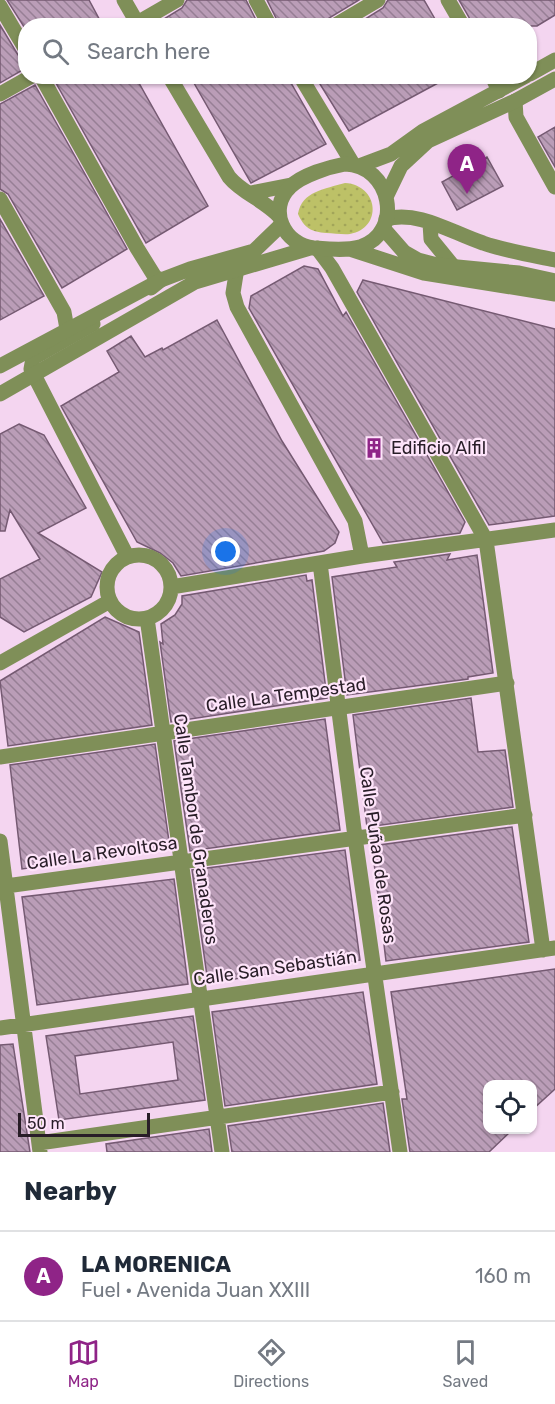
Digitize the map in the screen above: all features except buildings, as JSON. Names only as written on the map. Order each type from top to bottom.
[{"type":"street","points":[[124,0],[133,18]]},
{"type":"street","points":[[147,18],[177,0]]},
{"type":"street","points":[[255,0],[265,18]]},
{"type":"street","points":[[348,18],[378,0]]},
{"type":"street","points":[[448,0],[458,18]]},
{"type":"street","points":[[0,6],[18,36]]},
{"type":"street","points":[[537,70],[555,60]]},
{"type":"street","points":[[555,79],[515,101],[428,141],[401,166],[387,195],[385,224],[404,252],[418,260],[519,273],[555,281]]},
{"type":"street","points":[[0,94],[18,84]]},
{"type":"street","points":[[45,84],[147,266],[160,280]]},
{"type":"street","points":[[174,84],[229,177],[241,190],[251,193],[280,220],[294,241],[313,248],[332,268],[486,540],[525,815],[549,949]]},
{"type":"street","points":[[305,84],[356,165],[376,177],[387,195]]},
{"type":"street","points":[[496,84],[500,91]]},
{"type":"street","points":[[251,193],[291,185],[336,166],[356,165],[392,154],[423,131],[512,84]]},
{"type":"street","points":[[515,101],[516,117],[555,187]]},
{"type":"street","points":[[0,366],[160,280],[255,251],[280,220],[280,203],[291,185]]},
{"type":"street","points":[[0,199],[64,312],[67,329]]},
{"type":"street","points":[[350,249],[370,242],[385,224],[406,216],[484,243],[555,260]]},
{"type":"street","points":[[430,223],[430,239],[453,266]]},
{"type":"street","points":[[0,394],[185,288],[237,268],[313,248],[350,249],[424,273],[555,294]]},
{"type":"street","points":[[237,268],[233,293],[237,307],[355,521],[362,556]]},
{"type":"street","points":[[128,556],[31,369],[33,358],[124,307],[160,280]]},
{"type":"street","points":[[171,587],[362,556],[555,530]]},
{"type":"street","points":[[138,554],[157,560],[165,567],[171,587],[165,607],[147,618],[130,618],[122,614],[110,601],[107,584],[109,575],[120,561],[138,554]]},
{"type":"street","name":"Calle Puñao de Rosas","points":[[320,563],[355,837],[400,1152]]},
{"type":"street","points":[[0,663],[110,601]]},
{"type":"street","name":"Calle Tambor de Granaderos","points":[[147,618],[222,1152]]},
{"type":"street","name":"Calle La Tempestad","points":[[0,757],[507,683]]},
{"type":"street","name":"Calle La Revoltosa","points":[[6,886],[525,815]]},
{"type":"street","points":[[0,841],[40,1148],[217,1117],[392,1092]]},
{"type":"street","name":"Calle San Sebastián","points":[[0,1028],[549,949]]},
{"type":"green space","points":[[345,183],[365,191],[370,198],[373,207],[368,224],[361,230],[350,234],[317,232],[306,226],[298,214],[304,200],[322,189]]},
{"type":"place","name":"LA MORENICA","points":[[467,194]]},
{"type":"place","name":"Edificio Alfil","points":[[374,448]]}]
